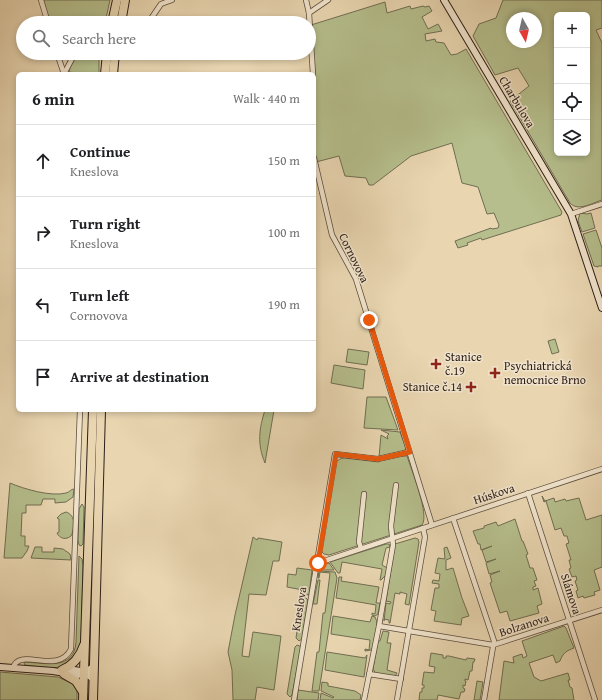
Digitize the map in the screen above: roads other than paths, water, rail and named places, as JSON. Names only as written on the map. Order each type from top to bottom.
[{"type":"highway","points":[[114,16],[117,0]]},
{"type":"highway","points":[[122,16],[125,0]]},
{"type":"highway","points":[[109,60],[112,72]]},
{"type":"highway","points":[[106,72],[112,60]]},
{"type":"highway","points":[[83,697],[93,412]]},
{"type":"highway","points":[[93,700],[101,412]]},
{"type":"highway","points":[[83,697],[76,681],[63,672],[79,657],[86,638]]},
{"type":"street","points":[[41,0],[46,16]]},
{"type":"street","points":[[152,16],[160,2],[172,0]]},
{"type":"street","points":[[306,0],[309,16]]},
{"type":"street","points":[[309,13],[328,0]]},
{"type":"street","name":"Charbulova","points":[[444,0],[571,214],[602,308]]},
{"type":"street","points":[[60,60],[63,72]]},
{"type":"street","points":[[65,72],[72,60]]},
{"type":"street","points":[[312,60],[313,72]]},
{"type":"street","name":"Cornovova","points":[[316,167],[332,235],[356,279],[432,525]]},
{"type":"street","points":[[571,214],[602,204]]},
{"type":"street","points":[[13,668],[14,664],[21,660],[58,661],[67,656],[71,649],[80,412]]},
{"type":"street","name":"Kneslova","points":[[294,700],[336,454],[378,459],[410,452]]},
{"type":"street","name":"Húskova","points":[[318,563],[602,470]]},
{"type":"street","points":[[364,700],[393,545],[391,526],[396,485]]},
{"type":"street","name":"Slámova","points":[[528,493],[595,700]]},
{"type":"street","points":[[361,548],[360,542],[364,494]]},
{"type":"street","points":[[453,518],[494,641],[484,700]]},
{"type":"street","points":[[397,700],[425,537],[423,528]]},
{"type":"street","name":"Bolzanova","points":[[379,626],[494,646],[602,610]]},
{"type":"street","points":[[85,673],[94,666]]},
{"type":"street","points":[[0,667],[63,672],[79,670],[94,680]]},
{"type":"street","points":[[369,674],[401,680]]},
{"type":"place","name":"Stanice č.19","points":[[436,364]]},
{"type":"place","name":"Psychiatrická nemocnice Brno","points":[[495,373]]},
{"type":"place","name":"Stanice č.14","points":[[471,387]]}]
